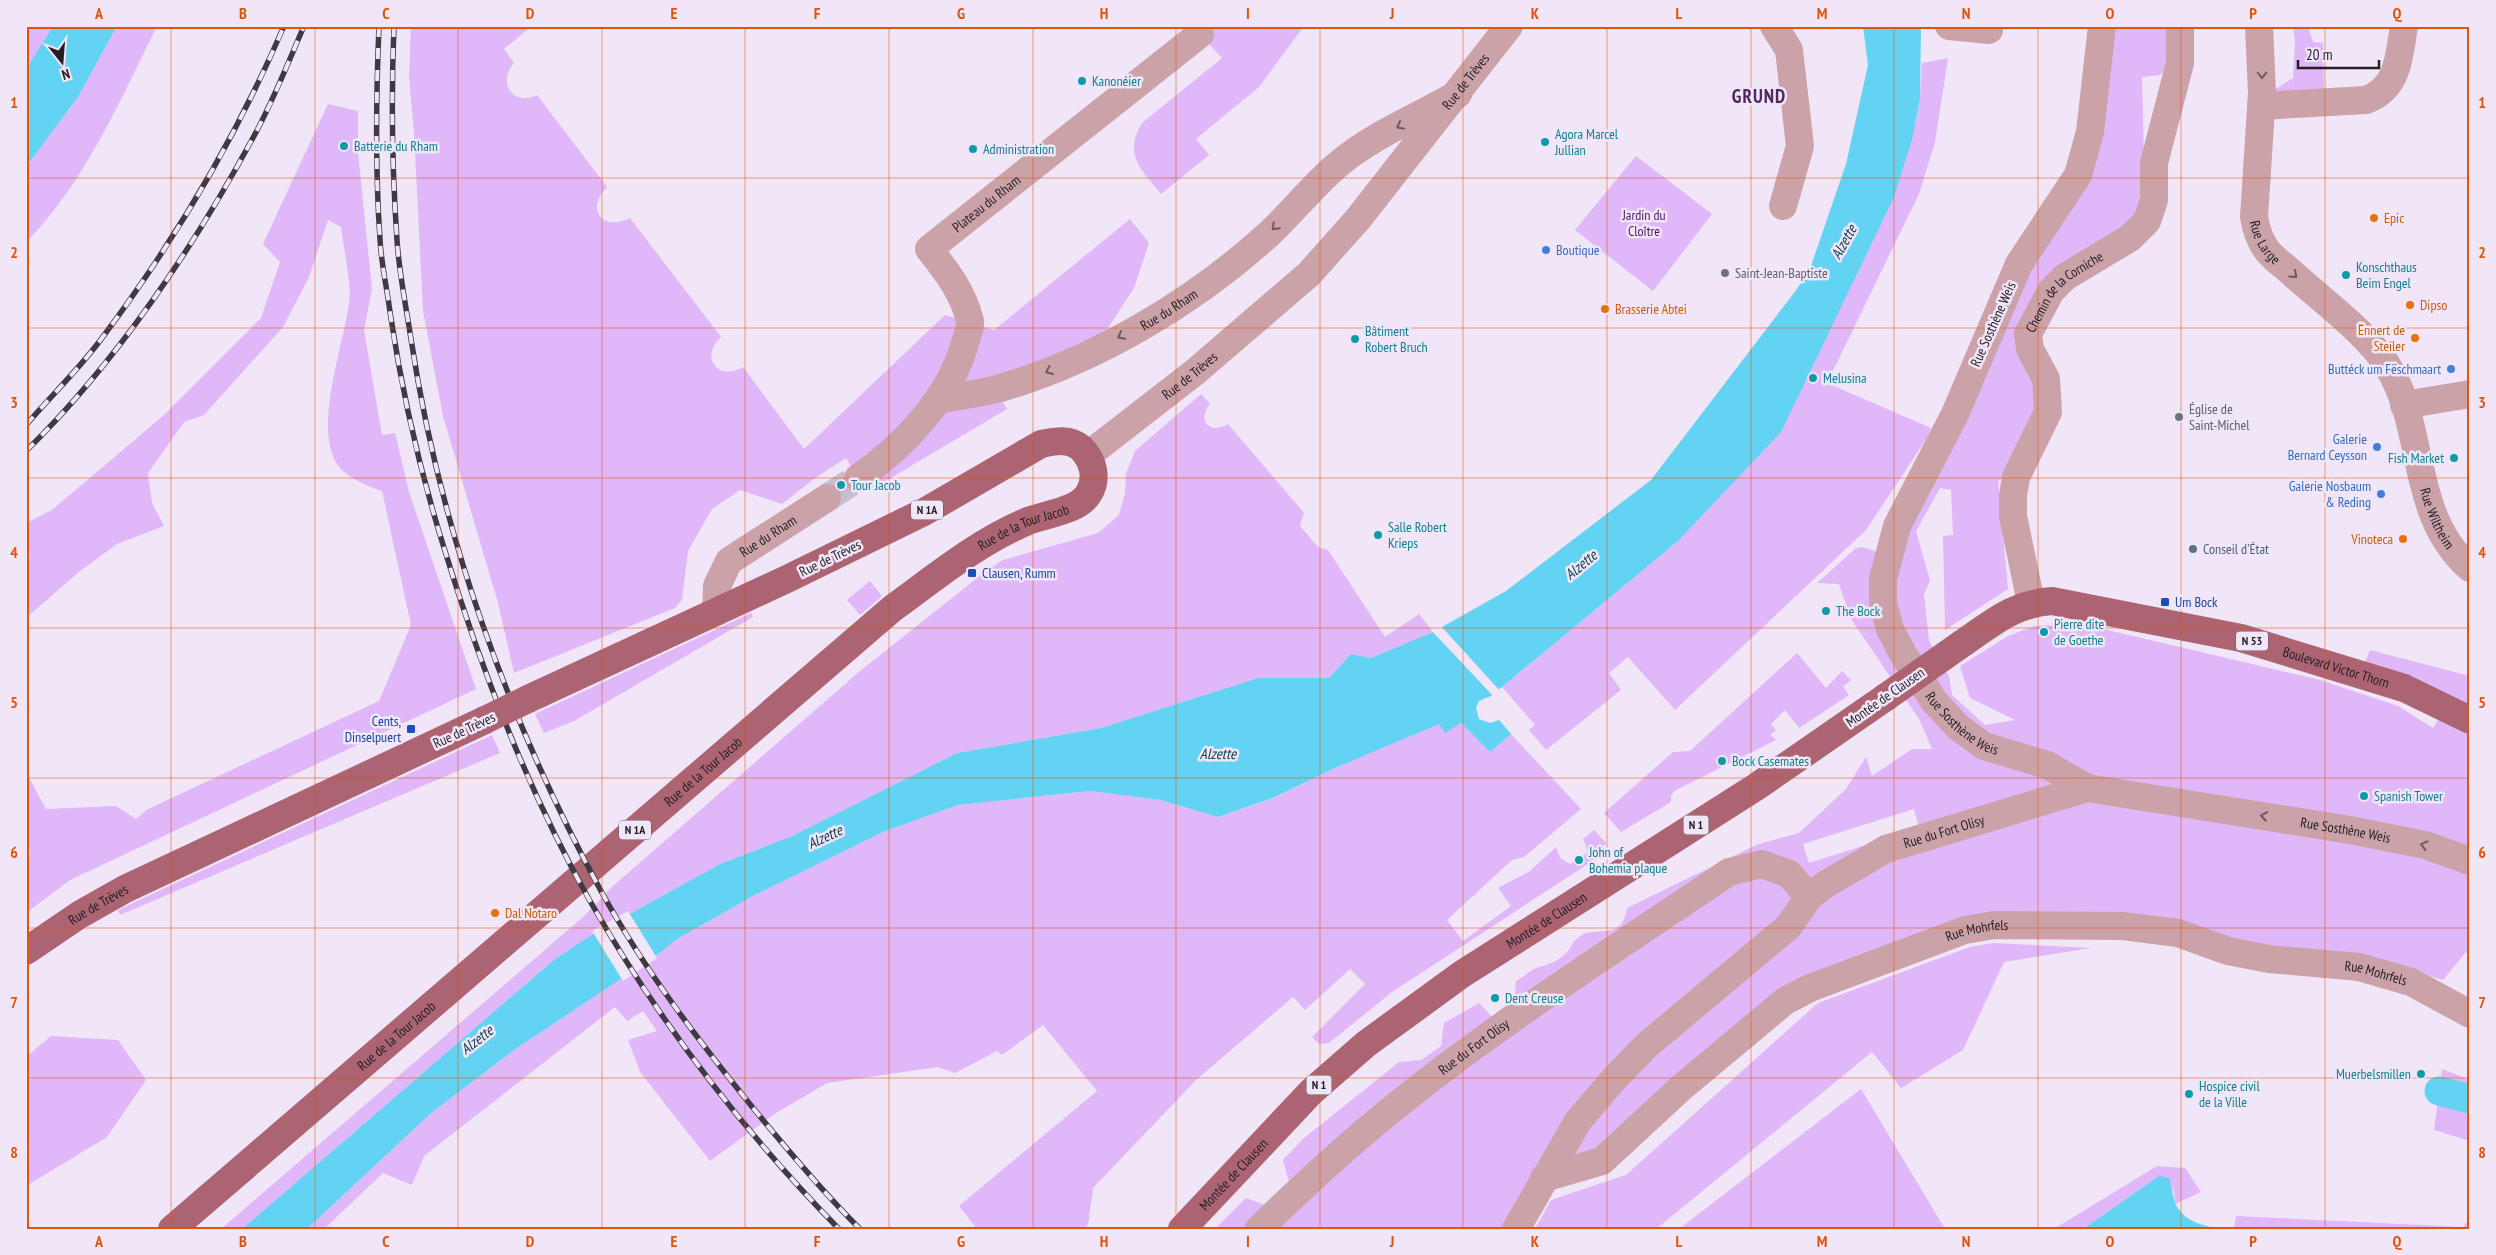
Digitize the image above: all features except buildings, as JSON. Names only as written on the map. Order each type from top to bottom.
[{"type":"main road","name":"Rue de Trèves","points":[[26,951],[79,915],[125,889],[716,612],[924,512],[1042,444],[1061,440],[1077,444],[1088,455]]},
{"type":"main road","name":"Rue de la Tour Jacob","points":[[172,1229],[893,608],[971,550],[998,534],[1034,519],[1073,507],[1089,494],[1095,474],[1088,455]]},
{"type":"main road","name":"Montée de Clausen","points":[[1182,1229],[1311,1092],[1366,1044],[1462,974],[1756,786],[2006,614],[2041,602]]},
{"type":"main road","name":"Boulevard Victor Thorn","points":[[2041,602],[2242,638],[2404,688],[2470,720]]},
{"type":"street","name":"Rue de Trèves","points":[[1088,455],[1195,372],[1309,274],[1358,219],[1458,94],[1509,26]]},
{"type":"street","points":[[1774,26],[1789,50],[1800,146],[1783,206]]},
{"type":"street","points":[[1949,26],[1989,30]]},
{"type":"street","name":"Rue Sosthène Weis","points":[[2102,26],[2090,132],[2078,175],[2019,264],[1955,414],[1897,526],[1887,562],[1882,603],[1890,629],[1903,654],[1934,701],[1958,727],[1984,746],[2047,765],[2087,788],[2350,830],[2425,845],[2470,861]]},
{"type":"street","name":"Chemin de la Corniche","points":[[2041,602],[2013,516],[2013,495],[2016,477],[2048,412],[2046,379],[2030,349],[2028,334],[2051,291],[2065,278],[2130,238],[2147,221],[2154,200],[2154,163],[2180,63],[2180,26]]},
{"type":"street","name":"Rue Large","points":[[2259,26],[2262,74],[2254,217],[2256,230],[2261,242],[2269,252],[2359,333],[2380,355],[2395,380],[2404,405]]},
{"type":"street","points":[[2261,106],[2366,100],[2375,96],[2385,90],[2396,72],[2404,26]]},
{"type":"street","name":"Plateau du Rham","points":[[938,400],[962,356],[970,323],[956,284],[929,249],[1200,34]]},
{"type":"street","name":"Rue du Rham","points":[[938,400],[996,389],[1039,375],[1093,351],[1149,322],[1194,294],[1270,232],[1348,156],[1458,94]]},
{"type":"street","points":[[2404,405],[2470,394]]},
{"type":"street","points":[[858,478],[879,463],[907,436],[938,400]]},
{"type":"street","name":"Rue Wiltheim","points":[[2404,405],[2432,516],[2445,541],[2470,568]]},
{"type":"street","name":"Rue du Rham","points":[[716,612],[717,586],[729,561],[827,498]]},
{"type":"street","name":"Rue du Fort Olisy","points":[[1516,1229],[1578,1122],[1614,1079],[1647,1045],[1788,927],[1809,897],[1826,884],[1886,849],[2087,788]]},
{"type":"street","name":"Rue du Fort Olisy","points":[[1259,1229],[1311,1177],[1406,1097],[1519,1014],[1729,872],[1762,864],[1789,874],[1809,897]]},
{"type":"street","name":"Rue Mohrfels","points":[[1544,1178],[1602,1161],[1682,1088],[1785,1001],[1810,988],[1965,930],[1994,925],[2122,926],[2178,933],[2228,951],[2269,960],[2359,967],[2411,982],[2470,1014]]},
{"type":"green space","points":[[26,26],[53,26],[26,69]]},
{"type":"green space","points":[[117,26],[157,26],[100,140],[66,195],[47,220],[26,242],[26,167],[78,97]]},
{"type":"green space","points":[[411,26],[532,26],[504,49],[514,63],[507,78],[507,85],[510,91],[521,98],[537,95],[607,187],[597,203],[597,210],[600,216],[612,222],[620,222],[630,218],[721,337],[712,352],[714,365],[726,371],[734,371],[743,367],[804,449],[945,315],[994,330],[1130,219],[1149,243],[1134,288],[1093,351],[996,390],[1007,409],[867,492],[846,458],[815,478],[782,504],[740,490],[712,509],[688,551],[682,600],[675,608],[514,673],[498,603],[443,416],[423,311],[414,133],[409,77]]},
{"type":"green space","points":[[1209,26],[1304,26],[1259,87],[1196,139],[1209,155],[1161,194],[1141,169],[1134,153],[1134,144],[1142,123],[1222,58],[1200,34]]},
{"type":"green space","points":[[2114,26],[2175,26],[2174,58],[2160,75],[2142,77],[2145,198],[2127,228],[2048,276],[2014,340],[2038,383],[2040,411],[2008,475],[1998,481],[2008,589],[1945,630],[1943,536],[1953,535],[1951,490],[1940,488],[1916,531],[1930,581],[1924,594],[1929,641],[1949,676],[1952,695],[1985,725],[2015,720],[1970,698],[1960,666],[2008,636],[2035,626],[2082,624],[2320,680],[2398,706],[2433,728],[2446,707],[2360,674],[2370,650],[2470,676],[2470,954],[2466,952],[2443,980],[2364,957],[2178,933],[1994,925],[1810,988],[1602,1161],[1544,1178],[1516,1229],[1215,1229],[1246,1198],[1265,1205],[1289,1182],[1283,1160],[1303,1139],[1399,1062],[1421,1060],[1441,1046],[1444,1023],[1479,1003],[1492,1017],[1514,1007],[1516,981],[1536,968],[1561,957],[1582,935],[1615,929],[1624,918],[1627,908],[1756,845],[1799,833],[1846,789],[1866,757],[1872,776],[1912,749],[1932,749],[1919,719],[1851,619],[1839,584],[1817,583],[1856,548],[1862,547],[1901,559],[1910,530],[2033,262],[2089,180]],"holes":[[[1914,809],[1919,828],[1809,863],[1803,844]]]},
{"type":"green space","points":[[2293,26],[2308,26],[2313,42],[2323,43],[2324,95],[2269,93],[2293,78],[2295,42]]},
{"type":"green space","points":[[1948,58],[1935,142],[1919,194],[1827,383],[1931,428],[1927,438],[1866,530],[1675,710],[1628,657],[1609,673],[1621,690],[1546,750],[1529,730],[1535,725],[1502,687],[1678,541],[1913,136],[1920,98],[1922,63]]},
{"type":"green space","points":[[328,104],[358,111],[358,153],[372,289],[364,330],[382,435],[395,433],[409,492],[476,689],[70,880],[26,913],[26,772],[46,809],[116,806],[136,819],[148,809],[379,701],[411,625],[382,491],[364,484],[345,473],[337,464],[330,448],[328,429],[332,385],[350,295],[341,227],[328,220],[309,277],[283,327],[204,415],[184,422],[148,473],[152,503],[164,526],[117,544],[80,571],[26,618],[26,523],[52,510],[164,415],[261,318],[280,262],[263,244]]},
{"type":"green space","name":"Jardin du Cloître","points":[[1636,156],[1712,214],[1653,291],[1575,230]]},
{"type":"green space","points":[[1201,394],[1210,404],[1204,416],[1207,424],[1216,428],[1228,424],[1304,513],[1300,526],[1318,547],[1328,550],[1385,637],[1419,614],[1433,632],[1371,658],[1351,654],[1329,678],[1258,678],[1101,728],[957,753],[792,836],[720,864],[593,934],[555,959],[242,1229],[221,1229],[583,917],[613,886],[860,671],[986,571],[1003,560],[1098,533],[1119,515],[1125,493],[1126,474],[1135,451]]},
{"type":"green space","points":[[870,581],[882,596],[860,615],[847,600]]},
{"type":"green space","points":[[751,613],[753,617],[574,721],[544,733],[535,714]]},
{"type":"green space","points":[[1797,653],[1826,688],[1842,671],[1851,680],[1843,687],[1849,695],[1799,728],[1785,710],[1771,724],[1776,731],[1770,734],[1776,740],[1674,791],[1671,796],[1671,802],[1621,832],[1604,813],[1673,752],[1690,751]]},
{"type":"green space","points":[[1440,723],[1445,732],[1461,723],[1490,752],[1511,734],[1581,809],[1524,857],[1512,860],[1447,920],[1463,941],[1511,906],[1498,888],[1530,871],[1556,847],[1560,858],[1570,864],[1588,852],[1583,839],[1594,830],[1606,843],[1591,862],[1392,992],[1329,1043],[1319,1044],[1312,1037],[1365,984],[1350,969],[1305,1010],[1293,997],[1196,1080],[1093,1188],[1089,1221],[1085,1229],[977,1229],[959,1206],[1097,1091],[1043,1025],[1002,1055],[997,1051],[955,1073],[938,1067],[827,1083],[776,1113],[710,1161],[640,1072],[628,1040],[657,1031],[643,1011],[627,1021],[615,1007],[424,1156],[412,1185],[383,1173],[324,1229],[307,1229],[430,1114],[514,1050],[660,953],[677,939],[753,896],[883,832],[958,805],[1090,791],[1160,800],[1218,817],[1274,798],[1335,768]]},
{"type":"green space","points":[[492,735],[500,753],[120,915],[118,910]]},
{"type":"green space","points":[[1994,943],[2091,948],[2004,962],[1963,1050],[1901,1088],[1872,1052],[1656,1229],[1535,1229],[1551,1200],[1626,1175],[1818,1003],[1970,947]]},
{"type":"green space","points":[[51,1036],[118,1040],[146,1080],[107,1137],[26,1186],[26,1057]]},
{"type":"green space","points":[[2442,1069],[2470,1080],[2470,1141],[2434,1130]]},
{"type":"green space","points":[[1861,1089],[1945,1229],[1679,1229]]},
{"type":"green space","points":[[2157,1166],[2185,1168],[2201,1192],[2175,1204],[2174,1191],[2159,1176],[2083,1229],[2054,1229]]},
{"type":"green space","points":[[2236,1216],[2463,1227],[2470,1217],[2470,1229],[2234,1229]]},
{"type":"water","points":[[53,26],[117,26],[78,97],[26,167],[26,69]]},
{"type":"water","name":"Alzette","points":[[1863,26],[1921,26],[1920,98],[1913,136],[1894,197],[1781,432],[1678,541],[1491,696],[1479,701],[1476,708],[1479,719],[1490,723],[1499,720],[1511,734],[1490,752],[1461,723],[1445,733],[1439,724],[1335,768],[1273,798],[1218,817],[1160,800],[1090,791],[958,805],[883,832],[753,896],[677,939],[660,953],[514,1050],[430,1114],[307,1229],[242,1229],[555,959],[593,934],[720,864],[792,836],[957,753],[1101,728],[1258,678],[1329,678],[1351,654],[1371,658],[1433,632],[1506,591],[1651,480],[1797,289],[1811,266],[1846,164],[1868,65]]},
{"type":"water","points":[[2159,1176],[2169,1178],[2176,1205],[2185,1216],[2196,1223],[2223,1229],[2083,1229]]},
{"type":"pier","points":[[1440,625],[1501,692],[1494,697],[1431,630]]},
{"type":"pier","points":[[628,911],[657,958],[623,981],[592,931]]},
{"type":"waterway","points":[[2439,1091],[2470,1099]]},
{"type":"tunnel","points":[[827,498],[858,478]]},
{"type":"railway","points":[[26,425],[99,342],[177,229],[245,110],[284,26]]},
{"type":"railway","points":[[26,451],[59,417],[122,342],[206,220],[254,136],[274,96],[304,26]]},
{"type":"railway","points":[[379,26],[377,79],[378,212],[382,257],[395,342],[406,402],[436,521],[459,596],[491,686],[527,774],[567,859],[616,945],[644,989],[673,1031],[736,1114],[839,1229]]},
{"type":"railway","points":[[394,26],[392,106],[395,213],[399,265],[411,339],[424,411],[459,553],[482,623],[508,692],[536,760],[567,826],[601,891],[636,950],[695,1034],[737,1088],[808,1173],[860,1229]]},
{"type":"place","name":"Kanonéier","points":[[1082,81]]},
{"type":"place","name":"Agora Marcel Jullian","points":[[1545,142]]},
{"type":"place","name":"Batterie du Rham","points":[[344,146]]},
{"type":"place","name":"Administration","points":[[973,149]]},
{"type":"place","name":"Epic","points":[[2374,218]]},
{"type":"place","name":"Boutique","points":[[1546,250]]},
{"type":"place","name":"Saint-Jean-Baptiste","points":[[1725,273]]},
{"type":"place","name":"Konschthaus Beim Engel","points":[[2346,275]]},
{"type":"place","name":"Dipso","points":[[2410,305]]},
{"type":"place","name":"Brasserie Abtei","points":[[1605,309]]},
{"type":"place","name":"Ënnert de Steiler","points":[[2415,338]]},
{"type":"place","name":"Bâtiment Robert Bruch","points":[[1355,339]]},
{"type":"place","name":"Buttéck um Fëschmaart","points":[[2451,369]]},
{"type":"place","name":"Melusina","points":[[1813,378]]},
{"type":"place","name":"Église de Saint-Michel","points":[[2179,417]]},
{"type":"place","name":"Galerie Bernard Ceysson","points":[[2377,447]]},
{"type":"place","name":"Fish Market","points":[[2454,458]]},
{"type":"place","name":"Tour Jacob","points":[[841,485]]},
{"type":"place","name":"Galerie Nosbaum & Reding","points":[[2381,494]]},
{"type":"place","name":"Salle Robert Krieps","points":[[1378,535]]},
{"type":"place","name":"Vinoteca","points":[[2403,539]]},
{"type":"place","name":"Conseil d'État","points":[[2193,549]]},
{"type":"place","name":"Clausen, Rumm","points":[[972,573]]},
{"type":"place","name":"Um Bock","points":[[2165,602]]},
{"type":"place","name":"The Bock","points":[[1826,611]]},
{"type":"place","name":"Pierre dite de Goethe","points":[[2044,632]]},
{"type":"place","name":"Cents, Dinselpuert","points":[[411,729]]},
{"type":"place","name":"Bock Casemates","points":[[1722,761]]},
{"type":"place","name":"Spanish Tower","points":[[2364,796]]},
{"type":"place","name":"John of Bohemia plaque","points":[[1579,860]]},
{"type":"place","name":"Dal Notaro","points":[[495,913]]},
{"type":"place","name":"Dent Creuse","points":[[1495,998]]},
{"type":"place","name":"Muerbelsmillen","points":[[2421,1074]]},
{"type":"place","name":"Hospice civil de la Ville","points":[[2189,1094]]},
{"type":"district","name":"GRUND","points":[[1759,96]]}]
